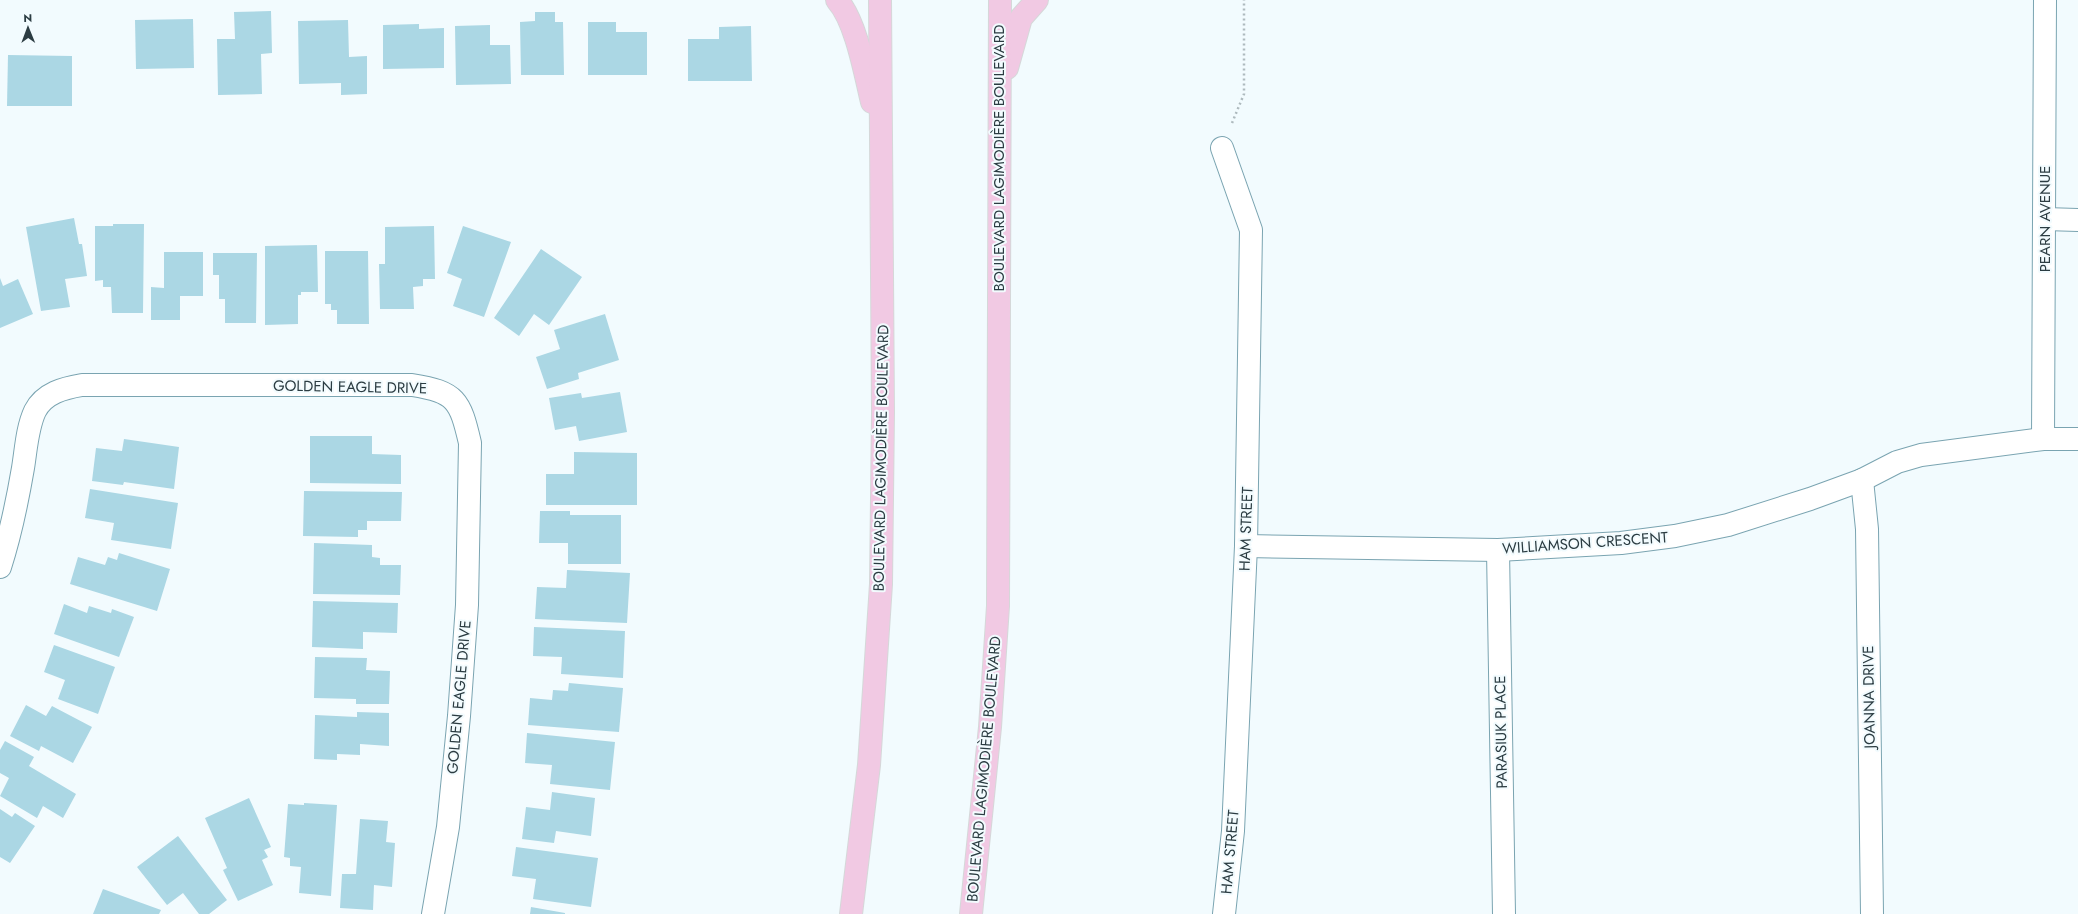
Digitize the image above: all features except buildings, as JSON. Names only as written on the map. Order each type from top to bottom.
[{"type":"main road","points":[[837,0],[845,9],[862,60],[881,141]]},
{"type":"main road","name":"BOULEVARD LAGIMODIÈRE BOULEVARD","points":[[851,914],[869,765],[881,584],[883,412],[880,0]]},
{"type":"main road","name":"BOULEVARD LAGIMODIÈRE BOULEVARD","points":[[971,914],[990,727],[998,606],[1000,0]]},
{"type":"main road","points":[[999,157],[1008,64],[1021,18],[1037,0]]},
{"type":"street","name":"PEARN AVENUE","points":[[2043,439],[2045,0]]},
{"type":"street","name":"HAM STREET","points":[[1222,148],[1252,230],[1246,546],[1233,831],[1224,914]]},
{"type":"street","points":[[2045,219],[2078,220]]},
{"type":"street","name":"GOLDEN EAGLE DRIVE","points":[[0,566],[12,529],[35,410],[45,400],[61,389],[82,386],[412,385],[438,390],[456,402],[464,418],[470,443],[467,605],[459,716],[448,827],[433,914]]},
{"type":"street","name":"WILLIAMSON CRESCENT","points":[[1246,546],[1498,550],[1621,543],[1675,536],[1728,525],[1862,480],[1897,462],[1921,455],[2043,439],[2078,439]]},
{"type":"street","name":"JOANNA DRIVE","points":[[1862,480],[1867,529],[1872,914]]},
{"type":"street","name":"PARASIUK PLACE","points":[[1498,550],[1504,914]]},
{"type":"path","points":[[1222,148],[1244,94],[1244,0]]}]
